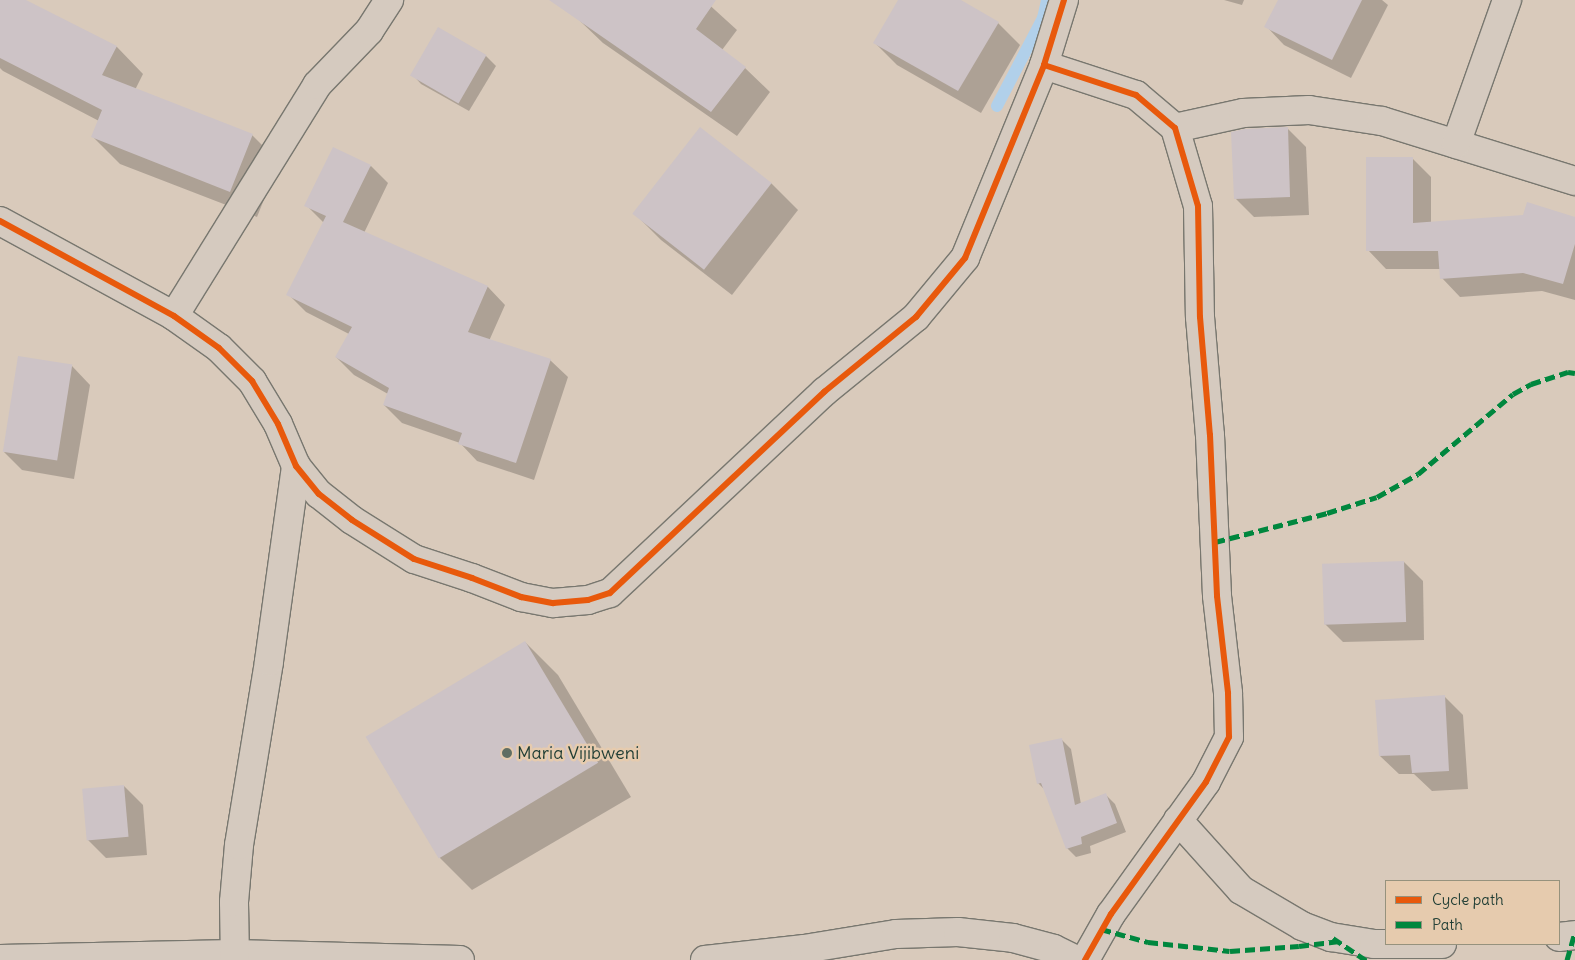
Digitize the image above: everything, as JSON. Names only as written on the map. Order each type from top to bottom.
[{"type":"street","points":[[174,316],[317,84],[370,31],[389,0]]},
{"type":"street","points":[[0,221],[174,316],[219,348],[252,381],[278,424],[296,466],[319,494],[345,515],[414,559],[472,578],[521,597],[553,603],[578,602],[610,593],[824,392],[916,317],[965,258],[1044,65],[1064,0]]},
{"type":"street","points":[[1456,144],[1507,0]]},
{"type":"street","points":[[1044,65],[1136,95],[1175,128],[1198,206],[1200,317],[1210,436],[1217,596],[1228,693],[1229,737],[1206,782],[1111,914],[1085,960]]},
{"type":"street","points":[[1175,128],[1244,113],[1309,110],[1382,121],[1575,181]]},
{"type":"street","points":[[234,957],[234,902],[239,845],[269,661],[296,466]]},
{"type":"street","points":[[1178,820],[1242,890],[1302,926],[1331,937],[1385,944]]},
{"type":"street","points":[[705,960],[786,952],[896,934],[958,932],[1013,938],[1054,949],[1077,960]]},
{"type":"street","points":[[1560,937],[1575,935]]},
{"type":"street","points":[[0,960],[234,957],[460,960]]},
{"type":"building","points":[[0,0],[26,0],[117,46],[102,75],[253,134],[230,192],[91,137],[102,110],[0,58]]},
{"type":"building","points":[[549,0],[716,0],[696,29],[746,67],[711,112]]},
{"type":"building","points":[[898,0],[961,0],[999,22],[958,91],[873,43]]},
{"type":"building","points":[[1278,0],[1362,0],[1332,60],[1264,27]]},
{"type":"building","points":[[438,27],[486,55],[458,103],[410,75]]},
{"type":"building","points":[[700,127],[772,183],[704,270],[632,214]]},
{"type":"building","points":[[1288,127],[1290,197],[1234,199],[1231,132],[1245,129]]},
{"type":"building","points":[[333,147],[371,165],[343,222],[488,286],[468,332],[551,359],[516,463],[458,444],[462,433],[383,405],[389,388],[335,357],[352,327],[286,295],[326,216],[304,206]]},
{"type":"building","points":[[1366,157],[1413,157],[1413,223],[1523,215],[1527,202],[1575,217],[1575,244],[1563,284],[1523,273],[1440,279],[1438,251],[1366,251]]},
{"type":"building","points":[[18,356],[72,365],[57,460],[3,452]]},
{"type":"building","points":[[1404,561],[1406,622],[1324,625],[1322,564]]},
{"type":"building","points":[[525,641],[598,763],[439,859],[366,737]]},
{"type":"building","points":[[1445,695],[1449,771],[1412,773],[1410,755],[1379,756],[1375,700]]},
{"type":"building","points":[[1062,738],[1075,805],[1106,793],[1117,823],[1081,837],[1082,844],[1066,849],[1041,783],[1037,784],[1029,745]]},
{"type":"building","points":[[124,785],[129,837],[87,840],[82,789]]},
{"type":"waterway","points":[[997,106],[1043,18],[1047,0]]},
{"type":"marked path","points":[[1215,542],[1327,513],[1377,497],[1418,474],[1513,394],[1531,384],[1568,372],[1575,373]]},
{"type":"marked path","points":[[1101,929],[1148,942],[1230,951],[1338,941]]},
{"type":"marked path","points":[[1567,960],[1574,935]]},
{"type":"marked path","points":[[1333,938],[1366,960]]},
{"type":"cycle path","points":[[0,221],[174,316],[219,348],[252,381],[278,424],[296,466],[319,494],[352,520],[414,559],[472,578],[521,597],[553,603],[588,600],[610,593],[824,392],[916,317],[965,258],[1044,65],[1064,0]]},
{"type":"cycle path","points":[[1044,65],[1136,95],[1175,128],[1198,206],[1200,317],[1210,435],[1217,596],[1228,693],[1229,737],[1206,782],[1111,914],[1085,960]]},
{"type":"place","name":"Maria Vijibweni","points":[[507,753]]}]
